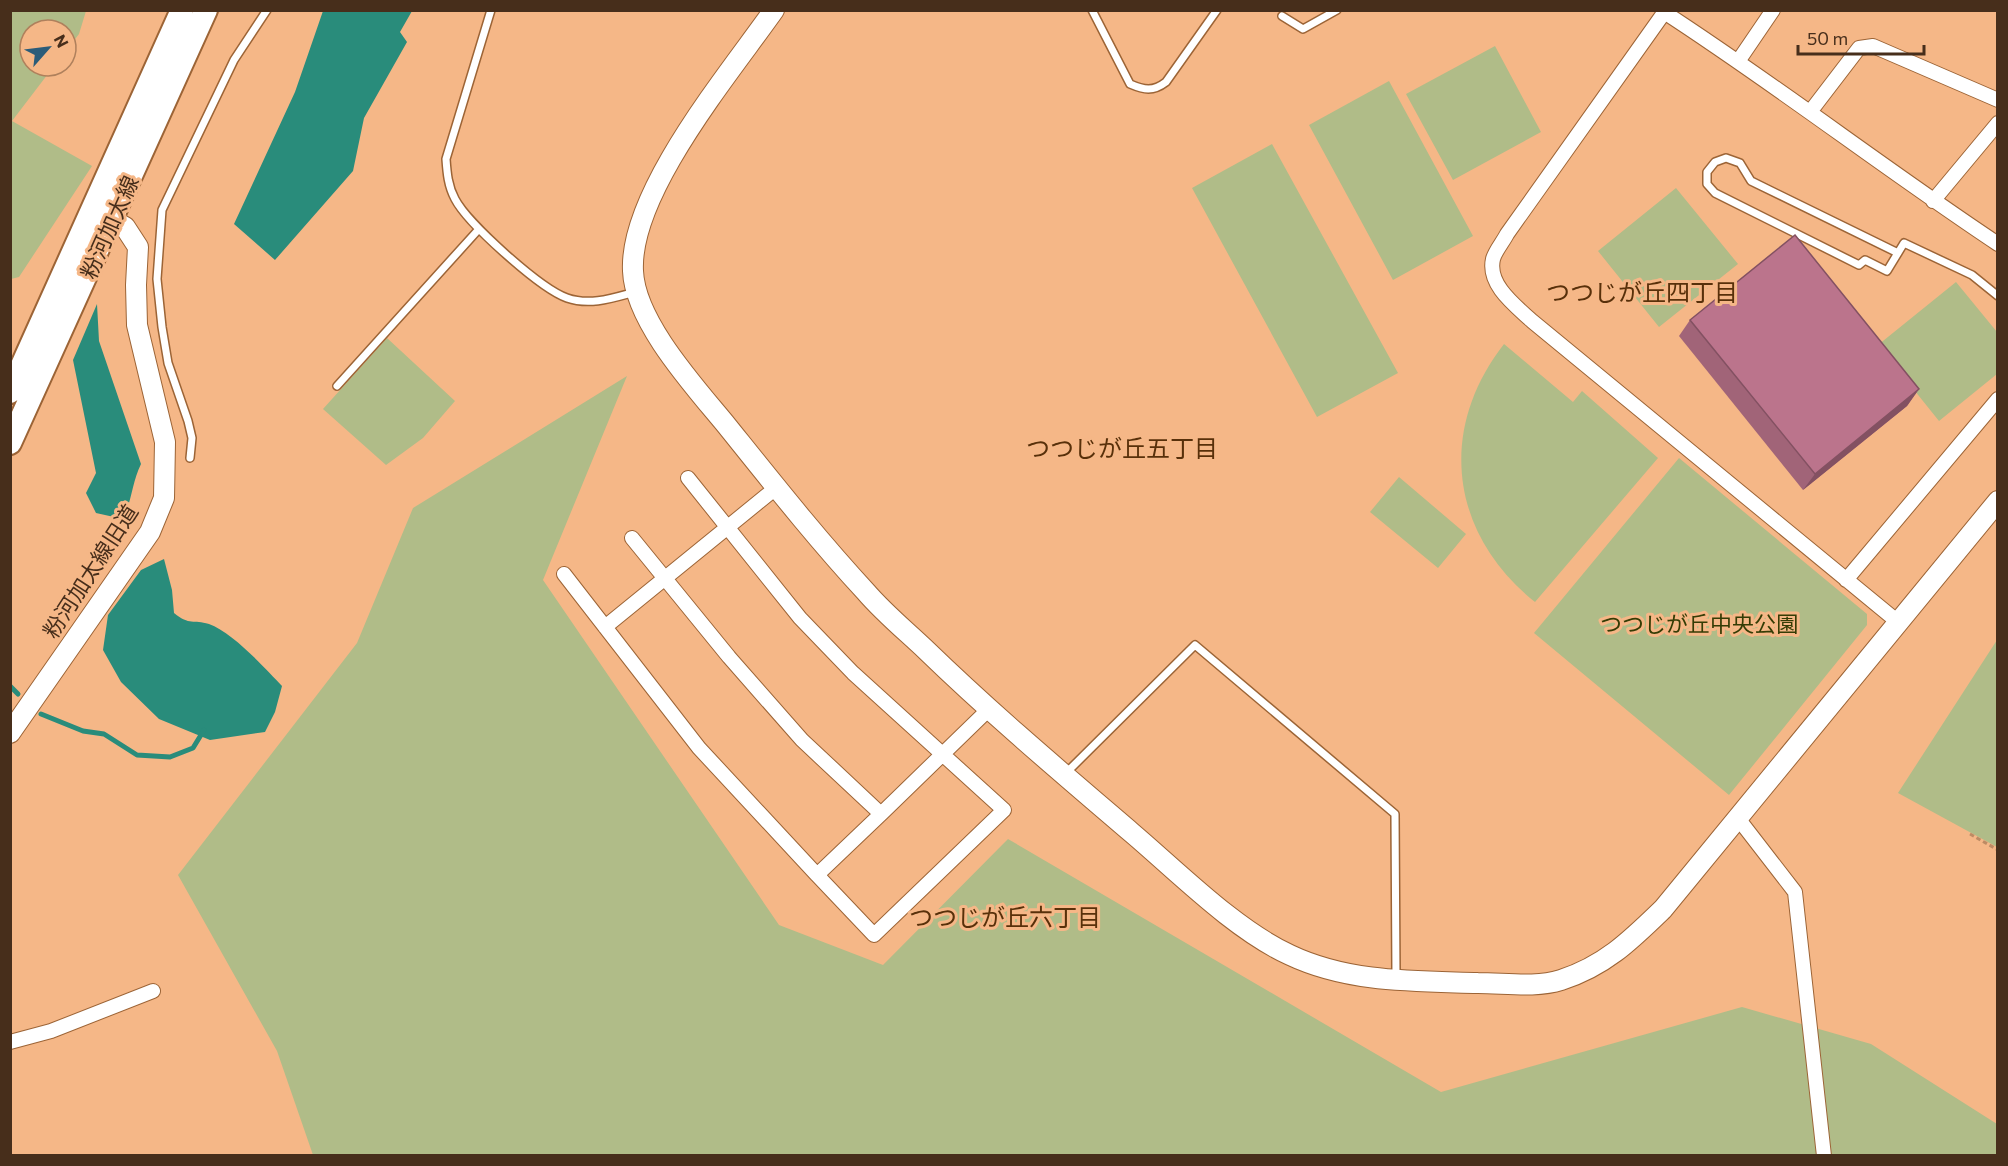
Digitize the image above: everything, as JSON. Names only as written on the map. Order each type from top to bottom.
[{"type":"main road","name":"粉河加太線","points":[[10,392],[182,10]]},
{"type":"main road","name":"粉河加太線","points":[[10,443],[206,10]]},
{"type":"street","points":[[774,10],[684,140],[651,193],[637,231],[633,268],[636,292],[658,337],[777,487],[867,594],[988,710],[1245,928],[1290,956],[1346,974],[1396,980],[1528,984],[1566,978],[1619,952],[1662,909],[1998,501]]},
{"type":"street","points":[[1739,60],[1773,10]]},
{"type":"street","points":[[1898,622],[1532,321],[1502,292],[1495,278],[1493,260],[1507,234],[1665,11],[1739,60],[1933,201],[1998,244]]},
{"type":"street","points":[[1810,112],[1859,48],[1873,46],[1998,100]]},
{"type":"street","points":[[1933,201],[1998,123]]},
{"type":"street","name":"粉河加太線旧道","points":[[10,734],[150,532],[164,498],[165,441],[137,325],[138,247],[125,226],[112,220]]},
{"type":"street","points":[[1846,580],[1998,399]]},
{"type":"street","points":[[564,574],[699,748],[874,935],[1004,810],[846,665],[800,618],[688,478]]},
{"type":"street","points":[[605,627],[777,487]]},
{"type":"street","points":[[632,538],[802,740],[881,814]]},
{"type":"street","points":[[817,875],[988,710]]},
{"type":"street","points":[[1737,817],[1795,892],[1824,1155]]},
{"type":"street","points":[[10,1042],[51,1031],[153,991]]},
{"type":"lane","points":[[189,458],[192,438],[168,363],[162,327],[157,279],[162,210],[234,60],[267,10]]},
{"type":"lane","points":[[491,10],[446,159],[447,180],[454,198],[478,229],[546,286],[566,298],[595,301],[636,292]]},
{"type":"lane","points":[[1092,10],[1130,84],[1144,90],[1156,89],[1166,82],[1217,10]]},
{"type":"lane","points":[[1282,16],[1303,29],[1337,10]]},
{"type":"lane","points":[[1898,253],[1751,181],[1740,163],[1726,158],[1715,162],[1707,172],[1707,184],[1715,193],[1859,265],[1865,260],[1887,271],[1898,253],[1904,243],[1972,275],[1998,296]]},
{"type":"lane","points":[[337,386],[478,229]]},
{"type":"lane","points":[[1064,775],[1195,645],[1395,814],[1396,980]]},
{"type":"path","points":[[1970,834],[1998,850]]},
{"type":"green space","points":[[11,10],[86,11],[78,35],[78,18],[18,18],[18,78],[45,78],[12,121],[92,166],[19,277],[11,279]]},
{"type":"green space","points":[[1495,46],[1541,132],[1453,180],[1406,94]]},
{"type":"green space","points":[[1389,81],[1473,236],[1393,280],[1309,125]]},
{"type":"green space","points":[[1272,144],[1398,373],[1317,417],[1192,188]]},
{"type":"green space","points":[[1676,188],[1738,264],[1659,327],[1598,251]]},
{"type":"green space","points":[[1956,282],[1997,332],[1997,374],[1939,421],[1878,345]]},
{"type":"green space","points":[[387,338],[455,401],[423,438],[386,465],[323,409]]},
{"type":"green space","points":[[1504,344],[1573,402],[1582,391],[1658,458],[1535,602],[1507,575],[1485,545],[1470,513],[1463,480],[1462,445],[1469,411],[1483,377]]},
{"type":"green space","points":[[627,376],[543,580],[779,925],[883,965],[1008,839],[1441,1092],[1742,1007],[1871,1044],[1997,1124],[1997,1155],[313,1155],[277,1051],[178,875],[357,643],[413,508]]},
{"type":"green space","name":"つつじが丘中央公園","points":[[1679,458],[1867,614],[1867,625],[1729,795],[1534,633]]},
{"type":"green space","points":[[1399,477],[1466,534],[1438,568],[1370,512]]},
{"type":"green space","points":[[1997,640],[1997,847],[1898,793]]},
{"type":"water","points":[[323,11],[412,11],[400,32],[407,42],[364,118],[353,171],[275,260],[234,224],[295,92]]},
{"type":"water","points":[[97,304],[99,341],[141,464],[123,519],[96,513],[86,493],[96,473],[73,360]]},
{"type":"water","points":[[164,559],[172,590],[174,613],[188,621],[209,624],[218,628],[248,651],[282,686],[275,712],[265,732],[210,740],[159,719],[121,682],[103,650],[108,615],[141,570]]},
{"type":"building","points":[[1795,235],[1919,389],[1815,474],[1690,320]]},
{"type":"waterway","points":[[10,686],[18,694]]},
{"type":"waterway","points":[[41,714],[83,731],[104,734],[137,755],[170,757],[193,748],[204,730]]},
{"type":"district","name":"つつじが丘四丁目","points":[[1642,291]]},
{"type":"district","name":"つつじが丘五丁目","points":[[1122,447]]},
{"type":"district","name":"つつじが丘六丁目","points":[[1005,916]]}]
